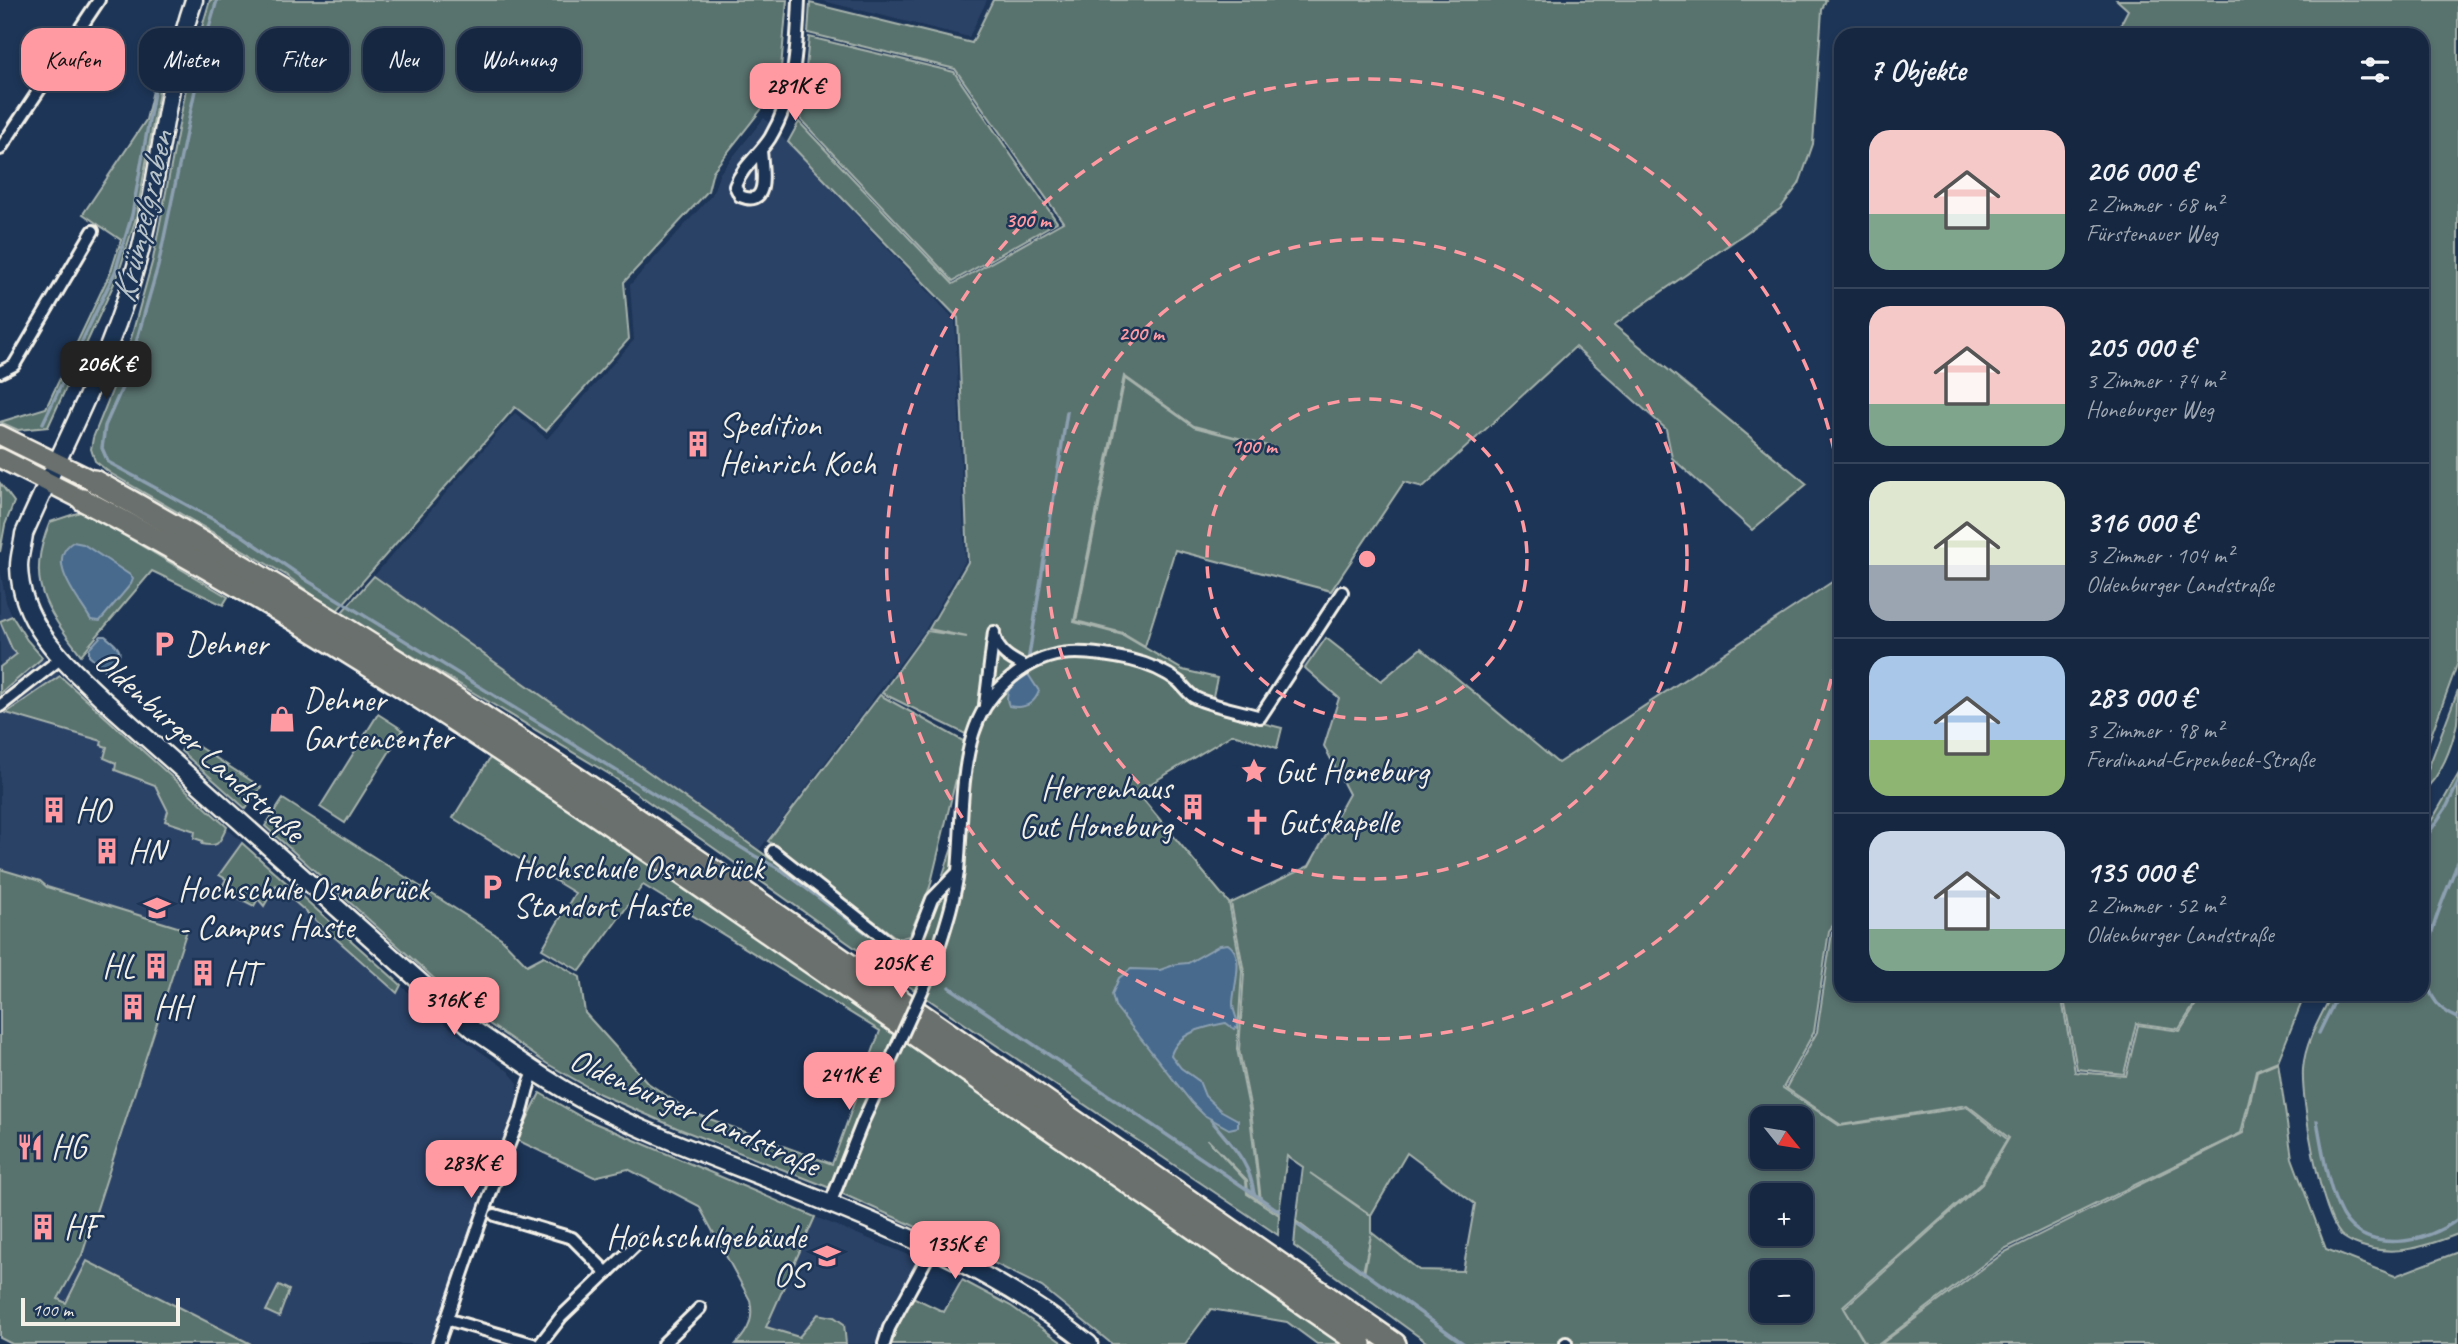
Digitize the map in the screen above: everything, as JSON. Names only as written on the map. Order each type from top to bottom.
[{"type":"highway","points":[[94,481],[153,513],[375,649],[626,811],[1262,1264]]},
{"type":"highway","points":[[83,500],[153,536],[367,663],[617,828],[1286,1280],[1395,1344]]},
{"type":"highway","points":[[1286,1280],[1361,1344]]},
{"type":"main road","points":[[0,435],[94,481]]},
{"type":"main road","points":[[0,458],[83,500]]},
{"type":"street","points":[[0,149],[99,0]]},
{"type":"street","name":"Oldenburger Landstraße","points":[[194,0],[180,54],[147,224],[133,279],[107,355],[24,534],[19,566],[26,603],[39,629],[60,659],[244,827],[474,1030],[589,1103],[662,1137],[932,1248],[1034,1303],[1089,1344]]},
{"type":"street","points":[[761,150],[779,120],[791,87],[799,0]]},
{"type":"street","points":[[0,126],[11,132]]},
{"type":"street","points":[[0,372],[14,365],[93,231]]},
{"type":"street","points":[[984,708],[999,689],[1027,665],[1051,654],[1076,652],[1132,660],[1163,672],[1195,698],[1260,717],[1342,592]]},
{"type":"street","points":[[830,1204],[863,1121],[932,969],[951,908],[972,737],[984,708],[994,632],[997,645],[1006,656],[1027,665]]},
{"type":"street","name":"Oldenburger Landstraße","points":[[0,706],[60,659]]},
{"type":"street","points":[[774,851],[888,942],[903,948],[911,946],[917,938],[932,900],[957,872]]},
{"type":"street","points":[[438,1344],[488,1200],[522,1113],[529,1081],[535,1071]]},
{"type":"street","points":[[495,1215],[572,1238],[607,1273]]},
{"type":"street","points":[[540,1344],[561,1317],[641,1240]]},
{"type":"street","points":[[884,1344],[932,1248]]},
{"type":"street","points":[[663,1344],[700,1308]]},
{"type":"street","points":[[446,1320],[533,1344]]},
{"type":"shaded area","points":[[819,0],[987,0],[969,37]]},
{"type":"shaded area","points":[[764,118],[955,320],[965,561],[925,630],[759,850],[374,576],[515,413],[547,439],[634,340],[630,285],[712,195],[720,173]]},
{"type":"shaded area","points":[[73,542],[83,544],[133,579],[100,621],[91,620],[72,591],[63,569],[65,550]]},
{"type":"shaded area","name":"Hochschule Osnabrück - Campus Haste","points":[[0,569],[6,602],[12,616],[27,640],[60,676],[387,974],[467,1042],[508,1071],[518,1083],[517,1099],[430,1344],[12,1344],[0,1338]]},
{"type":"shaded area","points":[[101,636],[105,636],[118,648],[118,659],[110,670],[105,670],[89,656],[89,649]]},
{"type":"shaded area","points":[[1026,671],[1039,691],[1037,696],[1027,705],[1009,706],[1008,691]]},
{"type":"shaded area","points":[[1228,944],[1233,949],[1237,964],[1233,1004],[1238,1026],[1234,1029],[1226,1023],[1193,1032],[1180,1041],[1171,1055],[1181,1068],[1199,1081],[1205,1096],[1220,1110],[1238,1120],[1238,1127],[1229,1129],[1204,1115],[1192,1103],[1115,1006],[1112,994],[1119,978],[1131,969],[1160,970],[1188,963],[1220,945]]},
{"type":"shaded area","points":[[815,1217],[919,1259],[876,1344],[846,1344],[844,1324],[799,1337],[766,1327]]},
{"type":"green space","points":[[210,0],[787,0],[781,68],[771,104],[768,101],[713,171],[708,191],[624,282],[629,339],[546,431],[515,407],[336,612],[286,575],[110,473],[95,461],[91,449],[126,356],[153,259],[186,91],[243,91],[243,28],[202,28]]},
{"type":"green space","points":[[993,0],[1826,0],[1822,10],[1813,144],[1799,184],[1780,209],[1614,325],[1807,484],[1752,530],[1672,458],[1666,429],[1575,347],[1423,487],[1404,482],[1331,591],[1175,550],[1145,646],[1123,633],[1076,621],[1125,378],[1194,427],[1275,448],[1194,426],[1124,376],[1074,622],[1123,635],[1183,670],[1217,678],[1210,710],[1282,728],[1277,748],[1233,734],[1137,792],[1229,903],[1242,971],[1237,1049],[1249,1108],[1260,1201],[1248,1193],[1247,1180],[1207,1139],[1246,1181],[1247,1194],[1279,1215],[1278,1235],[913,989],[609,774],[341,613],[374,576],[772,860],[784,860],[888,942],[910,954],[920,943],[967,803],[972,737],[882,693],[927,631],[967,637],[929,629],[968,562],[958,318],[788,142],[799,122],[953,284],[1063,222],[955,69],[808,33],[810,3],[972,43]]},
{"type":"green space","points":[[2117,0],[2458,0],[2458,662],[2429,741],[2429,28],[2119,28],[2128,10]]},
{"type":"green space","points":[[809,37],[954,72],[1057,222],[953,281],[801,120]]},
{"type":"green space","points":[[153,91],[159,91],[136,218],[118,275],[48,427],[18,430],[0,422],[46,408],[111,271],[121,240],[83,214],[146,120]]},
{"type":"green space","points":[[0,483],[14,502],[5,525],[0,552]]},
{"type":"green space","points":[[83,511],[228,597],[223,605],[152,571],[81,655],[49,608],[39,578],[39,561],[50,522]]},
{"type":"green space","points":[[1834,581],[1834,924],[1829,931],[1814,1032],[1783,1088],[1810,1106],[1750,1106],[1750,1169],[1813,1169],[1813,1108],[1840,1126],[1967,1107],[2007,1139],[1981,1183],[1843,1306],[1865,1344],[1429,1344],[1294,1246],[1296,1223],[1364,1274],[1371,1235],[1363,1272],[1296,1221],[1303,1167],[1287,1156],[1279,1213],[1261,1201],[1251,1110],[1239,1050],[1244,972],[1231,903],[1309,866],[1349,794],[1324,746],[1339,698],[1305,668],[1326,638],[1381,681],[1421,648],[1558,763]],"holes":[[[1407,1153],[1475,1204],[1463,1271],[1419,1270],[1371,1232],[1371,1216],[1310,1173],[1371,1215]]]},
{"type":"green space","points":[[12,616],[42,657],[0,694],[0,667],[17,654],[12,649],[0,621]]},
{"type":"green space","points":[[60,676],[227,827],[218,843],[202,844],[203,841],[194,838],[195,831],[165,821],[168,811],[155,785],[115,770],[116,763],[104,758],[107,747],[101,745],[102,741],[6,713]]},
{"type":"green space","points":[[2458,690],[2457,723],[2452,742],[2440,770],[2429,786],[2429,767]]},
{"type":"green space","points":[[880,695],[965,742],[930,887],[909,936],[898,939],[768,841]]},
{"type":"green space","points":[[378,714],[403,730],[345,823],[320,807]]},
{"type":"green space","points":[[188,740],[261,787],[246,809],[181,751]]},
{"type":"green space","points":[[493,753],[1344,1344],[1317,1344],[1287,1322],[1211,1309],[1185,1344],[1112,1344],[1042,1287],[972,1252],[825,1186],[677,1128],[600,1094],[546,1063],[469,1010],[265,826],[283,799],[501,938],[527,965],[544,956],[580,977],[585,1013],[648,1083],[691,1112],[832,1164],[880,1031],[643,885],[580,971],[542,949],[575,893],[453,818]]},
{"type":"green space","points":[[2458,775],[2458,1234],[2420,1247],[2381,1250],[2367,1248],[2348,1240],[2341,1235],[2333,1222],[2313,1155],[2303,1084],[2304,1059],[2328,1001],[2429,1001],[2429,825]]},
{"type":"green space","points":[[242,843],[401,985],[397,993],[276,885],[264,906],[258,899],[254,906],[221,889],[226,879],[219,875]]},
{"type":"green space","points":[[0,869],[40,881],[47,887],[187,930],[82,1255],[58,1299],[66,1303],[87,1261],[251,1344],[12,1344],[0,1338]]},
{"type":"green space","points":[[1834,929],[1834,1001],[2062,1001],[2075,1072],[2126,1076],[2138,1025],[2180,1031],[2199,1001],[2302,1001],[2278,1061],[2256,1070],[2241,1133],[2004,1249],[1879,1344],[1866,1344],[1844,1308],[1982,1184],[2009,1138],[1967,1105],[1841,1125],[1786,1088],[1817,1032]]},
{"type":"green space","points":[[2064,1001],[2197,1001],[2179,1029],[2136,1023],[2124,1074],[2077,1069]]},
{"type":"green space","points":[[2278,1062],[2292,1158],[2326,1249],[2395,1276],[2458,1252],[2458,1344],[1881,1344],[2005,1252],[2243,1133],[2257,1071]]},
{"type":"green space","points":[[540,1093],[583,1118],[815,1217],[766,1327],[799,1337],[818,1314],[834,1317],[844,1324],[846,1344],[736,1344],[749,1324],[750,1300],[699,1206],[628,1169],[594,1177],[517,1140]]},
{"type":"green space","points":[[962,1280],[1011,1306],[1064,1344],[892,1344],[894,1333],[913,1297],[944,1312]]},
{"type":"green space","points":[[279,1285],[289,1290],[279,1317],[266,1311]]},
{"type":"waterway","name":"Krümpelgraben","points":[[217,0],[206,38],[158,266],[125,381],[105,426],[102,448],[108,462],[240,534],[308,581],[783,871],[912,967]]},
{"type":"waterway","name":"Krümpelgraben","points":[[43,423],[115,272],[132,215],[154,91]]},
{"type":"waterway","points":[[1028,662],[1067,412]]},
{"type":"waterway","points":[[2429,833],[2447,806],[2458,783]]},
{"type":"waterway","points":[[2429,943],[2458,862]]},
{"type":"waterway","points":[[949,987],[1279,1211]]},
{"type":"waterway","points":[[2429,989],[2439,1006],[2458,1018]]},
{"type":"waterway","points":[[2319,1033],[2335,1001]]},
{"type":"waterway","points":[[1211,1120],[1244,1163],[1254,1194]]},
{"type":"waterway","points":[[2317,1121],[2333,1193],[2342,1215],[2353,1228],[2381,1241],[2397,1241],[2430,1234],[2458,1219]]},
{"type":"waterway","points":[[1298,1225],[1464,1344]]},
{"type":"place","name":"Spedition Heinrich Koch","points":[[698,444]]},
{"type":"place","name":"Dehner","points":[[164,644]]},
{"type":"place","name":"Dehner Gartencenter","points":[[282,719]]},
{"type":"place","name":"Gut Honeburg","points":[[1254,771]]},
{"type":"place","name":"Herrenhaus Gut Honeburg","points":[[1193,807]]},
{"type":"place","name":"HO","points":[[54,810]]},
{"type":"place","name":"Gutskapelle","points":[[1257,822]]},
{"type":"place","name":"HN","points":[[107,851]]},
{"type":"place","name":"Hochschule Osnabrück Standort Haste","points":[[492,887]]},
{"type":"place","name":"Hochschule Osnabrück - Campus Haste","points":[[157,908]]},
{"type":"place","name":"HL","points":[[156,966]]},
{"type":"place","name":"HT","points":[[203,973]]},
{"type":"place","name":"HH","points":[[133,1007]]},
{"type":"place","name":"HG","points":[[30,1147]]},
{"type":"place","name":"HF","points":[[43,1227]]},
{"type":"place","name":"Hochschulgebäude OS","points":[[827,1256]]}]
